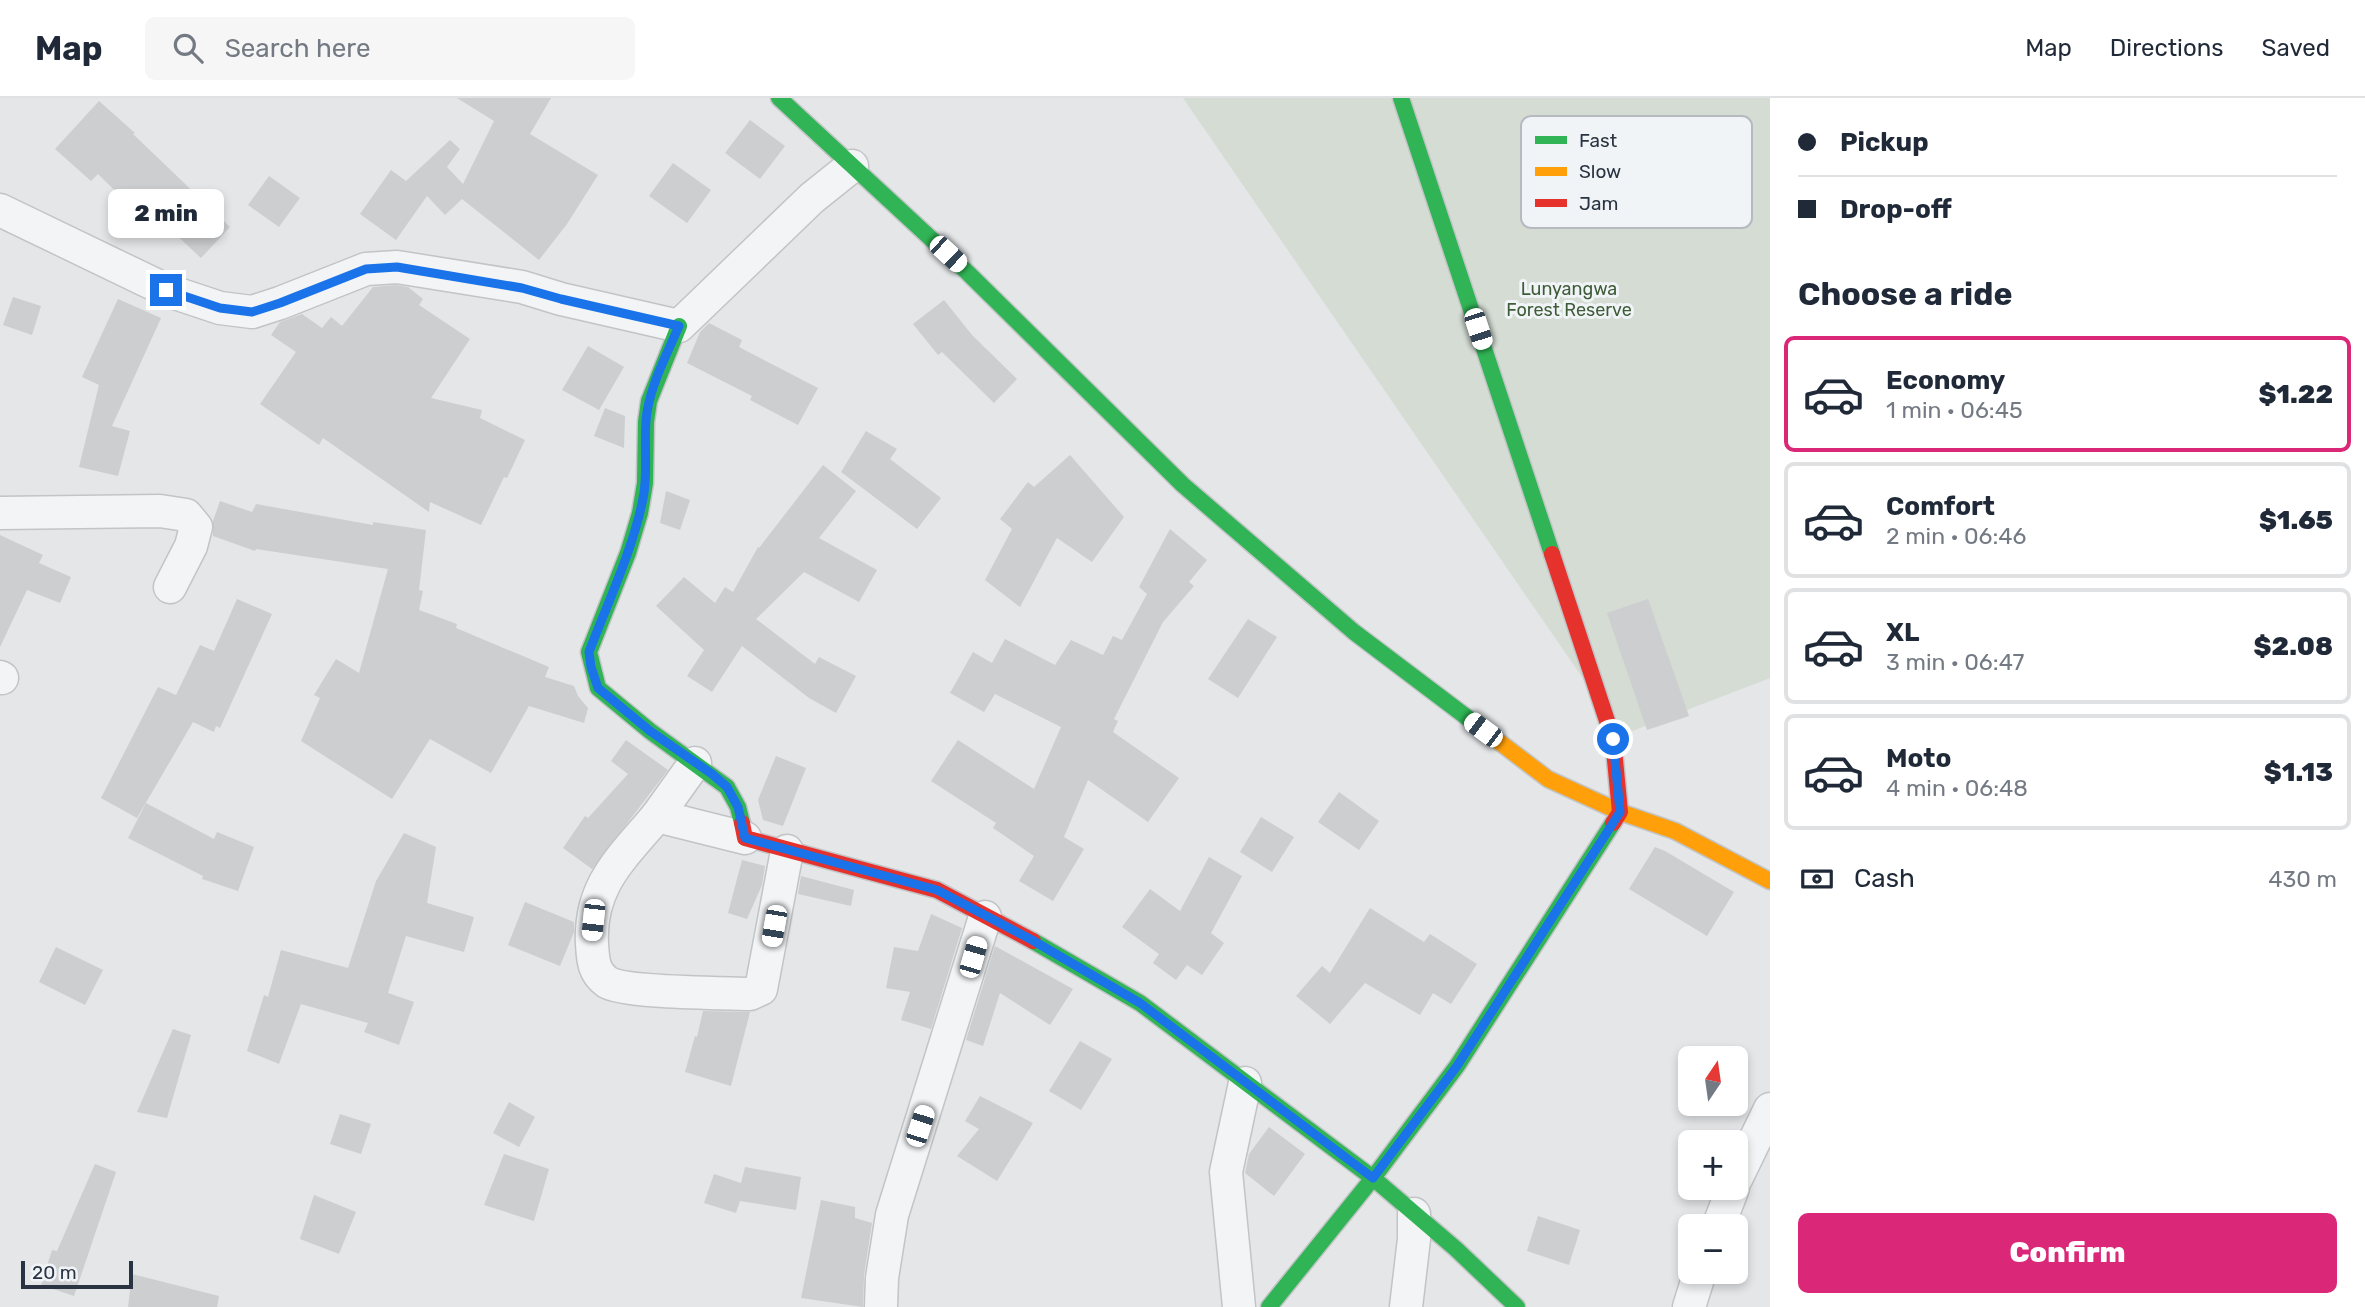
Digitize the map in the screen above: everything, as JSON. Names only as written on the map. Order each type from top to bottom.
[{"type":"street","points":[[779,98],[967,272],[1183,485],[1354,632],[1548,779],[1620,812],[1675,831],[1770,881]]},
{"type":"street","points":[[1269,1307],[1373,1178],[1457,1066],[1620,812],[1613,739],[1401,98]]},
{"type":"street","points":[[745,838],[738,807],[727,787],[650,731],[598,688],[589,652],[636,525],[646,469],[646,414],[655,382],[679,326],[783,224],[852,166]]},
{"type":"street","points":[[0,210],[144,280],[220,308],[252,312],[366,269],[397,267],[522,288],[679,326]]},
{"type":"street","points":[[0,513],[160,511],[187,515],[195,527],[191,546],[170,587]]},
{"type":"street","points":[[695,763],[657,816],[605,879],[594,906],[591,934],[593,966],[608,982],[653,990],[750,994],[761,989],[787,851]]},
{"type":"street","points":[[657,816],[937,890],[1032,940],[1140,1003],[1373,1178],[1456,1249],[1517,1307]]},
{"type":"street","points":[[881,1307],[882,1278],[892,1215],[985,917]]},
{"type":"street","points":[[1239,1307],[1226,1172],[1245,1083]]},
{"type":"street","points":[[1748,1155],[1770,1109]]},
{"type":"street","points":[[1406,1307],[1414,1239],[1414,1214]]},
{"type":"street","points":[[1689,1307],[1696,1284]]},
{"type":"green space","name":"Lunyangwa Forest Reserve","points":[[1183,98],[1770,98],[1770,678],[1622,735]]},
{"type":"building","points":[[457,98],[551,98],[530,134],[598,175],[567,224],[539,260],[462,199],[445,215],[427,196],[396,240],[360,214],[391,170],[406,181],[450,140],[460,149],[447,167],[463,184],[494,121]]},
{"type":"building","points":[[99,101],[230,227],[201,258],[171,230],[163,238],[98,174],[91,181],[55,149]]},
{"type":"building","points":[[750,120],[785,146],[760,179],[725,153]]},
{"type":"building","points":[[673,163],[711,190],[687,223],[649,196]]},
{"type":"building","points":[[269,176],[300,198],[279,227],[248,205]]},
{"type":"building","points":[[373,287],[408,287],[423,299],[419,305],[470,339],[431,398],[482,410],[480,418],[525,440],[481,525],[430,502],[429,512],[323,438],[319,445],[260,404],[296,352],[271,335],[280,322],[302,314],[322,328],[331,317],[342,326]]},
{"type":"building","points":[[13,297],[41,306],[32,335],[3,325]]},
{"type":"building","points":[[118,299],[161,318],[112,426],[130,431],[118,476],[79,467],[99,385],[82,377]]},
{"type":"building","points":[[944,300],[972,335],[1017,379],[994,403],[942,352],[938,355],[913,324]]},
{"type":"building","points":[[709,323],[742,340],[739,347],[818,388],[798,425],[750,400],[752,396],[687,363],[700,332]]},
{"type":"building","points":[[588,346],[624,367],[599,410],[562,390]]},
{"type":"building","points":[[605,408],[625,416],[624,448],[594,436]]},
{"type":"building","points":[[866,431],[897,449],[890,459],[941,498],[917,529],[841,472]]},
{"type":"building","points":[[1070,455],[1124,517],[1092,562],[1057,538],[1020,607],[985,580],[1012,529],[1000,519],[1028,482],[1034,487]]},
{"type":"building","points":[[823,465],[856,491],[819,538],[877,570],[859,602],[804,572],[756,619],[815,664],[819,657],[856,676],[836,713],[809,698],[742,646],[712,692],[687,676],[704,650],[656,606],[684,577],[715,603],[725,587],[733,592],[758,547]]},
{"type":"building","points":[[666,491],[690,500],[680,530],[660,523]]},
{"type":"building","points":[[220,501],[252,512],[256,504],[373,525],[373,522],[426,530],[419,590],[423,591],[419,610],[457,624],[456,628],[549,667],[545,677],[574,686],[588,708],[584,723],[529,706],[491,773],[430,739],[392,799],[301,741],[320,698],[314,695],[336,659],[359,673],[388,569],[256,549],[255,551],[213,536],[213,521]]},
{"type":"building","points":[[1170,529],[1207,560],[1189,582],[1194,586],[1163,622],[1114,719],[1118,721],[1113,732],[1179,778],[1148,822],[1088,780],[1064,837],[1084,849],[1053,901],[1019,881],[1034,856],[993,828],[996,823],[931,781],[958,740],[1034,789],[1061,727],[995,694],[984,712],[950,693],[973,652],[992,663],[1005,639],[1055,665],[1071,640],[1103,655],[1113,636],[1122,640],[1147,594],[1139,587]]},
{"type":"building","points":[[0,535],[43,555],[39,563],[71,577],[60,603],[27,590],[0,647]]},
{"type":"building","points":[[237,599],[272,614],[220,728],[216,726],[214,732],[193,722],[137,818],[101,798],[158,687],[176,695],[200,645],[214,651]]},
{"type":"building","points":[[1648,599],[1689,716],[1647,730],[1607,613]]},
{"type":"building","points":[[1248,619],[1277,637],[1238,698],[1208,679]]},
{"type":"building","points":[[626,740],[668,770],[592,869],[563,848],[585,816],[588,818],[628,774],[611,761]]},
{"type":"building","points":[[776,756],[806,768],[783,826],[763,820],[758,800]]},
{"type":"building","points":[[1339,792],[1379,821],[1359,850],[1318,822]]},
{"type":"building","points":[[146,803],[214,839],[217,832],[254,847],[238,891],[202,879],[203,876],[128,838]]},
{"type":"building","points":[[1261,817],[1294,837],[1272,872],[1240,852]]},
{"type":"building","points":[[404,833],[436,847],[427,903],[474,917],[464,952],[406,936],[388,993],[414,1002],[399,1045],[364,1032],[368,1023],[301,1004],[279,1064],[247,1051],[264,995],[268,997],[281,950],[348,968],[376,881]]},
{"type":"building","points":[[1655,847],[1734,892],[1707,936],[1629,889]]},
{"type":"building","points":[[1209,857],[1242,876],[1211,933],[1224,943],[1202,975],[1187,965],[1176,980],[1153,963],[1159,954],[1122,927],[1150,889],[1180,911]]},
{"type":"building","points":[[742,860],[765,866],[762,885],[747,919],[728,913]]},
{"type":"building","points":[[801,876],[854,890],[851,906],[798,894]]},
{"type":"building","points":[[525,902],[574,922],[574,932],[560,966],[508,945]]},
{"type":"building","points":[[1370,908],[1424,942],[1430,934],[1477,964],[1451,1004],[1433,993],[1420,1015],[1365,983],[1330,1024],[1296,996],[1322,966],[1330,973]]},
{"type":"building","points":[[931,914],[962,928],[931,1029],[901,1020],[910,992],[886,988],[894,947],[918,951]]},
{"type":"building","points":[[995,946],[1073,989],[1050,1025],[1000,993],[983,1046],[966,1040]]},
{"type":"building","points":[[56,947],[103,970],[85,1005],[39,982]]},
{"type":"building","points":[[703,1011],[750,1012],[731,1086],[685,1072]]},
{"type":"building","points":[[173,1029],[191,1035],[167,1118],[137,1112]]},
{"type":"building","points":[[1080,1041],[1112,1059],[1081,1110],[1049,1091]]},
{"type":"building","points":[[980,1096],[1033,1123],[997,1181],[957,1156],[979,1129],[965,1121]]},
{"type":"building","points":[[509,1102],[535,1117],[519,1147],[493,1133]]},
{"type":"building","points":[[340,1114],[371,1124],[361,1154],[330,1144]]},
{"type":"building","points":[[1269,1127],[1305,1154],[1274,1196],[1245,1173],[1249,1154]]},
{"type":"building","points":[[504,1154],[549,1169],[534,1221],[484,1205]]},
{"type":"building","points":[[95,1164],[116,1172],[74,1296],[41,1285],[52,1250],[57,1251]]},
{"type":"building","points":[[745,1167],[801,1177],[796,1210],[740,1201],[736,1213],[704,1203],[714,1174],[741,1183]]},
{"type":"building","points":[[314,1195],[356,1212],[339,1254],[300,1239]]},
{"type":"building","points":[[821,1200],[855,1207],[855,1218],[872,1223],[864,1275],[863,1307],[801,1298]]},
{"type":"building","points":[[1538,1216],[1580,1230],[1569,1265],[1527,1251]]},
{"type":"building","points":[[132,1274],[219,1296],[217,1307],[128,1307]]},
{"type":"traffic: fast","points":[[779,98],[967,272],[1183,485],[1354,632],[1481,728]]},
{"type":"traffic: fast","points":[[1401,98],[1552,554]]},
{"type":"traffic: fast","points":[[679,326],[649,401],[645,483],[640,513],[628,553],[589,652],[598,688],[650,731],[727,787],[738,807],[742,823]]},
{"type":"traffic: fast","points":[[1269,1307],[1373,1178],[1457,1066],[1613,823]]},
{"type":"traffic: fast","points":[[1033,941],[1140,1003],[1373,1178],[1456,1249],[1517,1307]]},
{"type":"traffic: slow","points":[[1481,728],[1548,779],[1620,812],[1675,831],[1770,881]]},
{"type":"traffic: jam","points":[[1552,554],[1613,739],[1620,812],[1613,823]]},
{"type":"traffic: jam","points":[[742,823],[745,838],[937,890],[1033,941]]},
{"type":"route","points":[[166,290],[220,308],[252,312],[366,269],[397,267],[522,288],[679,326],[655,382],[646,414],[647,457],[644,492],[636,525],[589,652],[598,688],[650,731],[727,787],[738,807],[745,838],[937,890],[1032,940],[1140,1003],[1373,1178],[1457,1066],[1620,812],[1613,739]]}]
